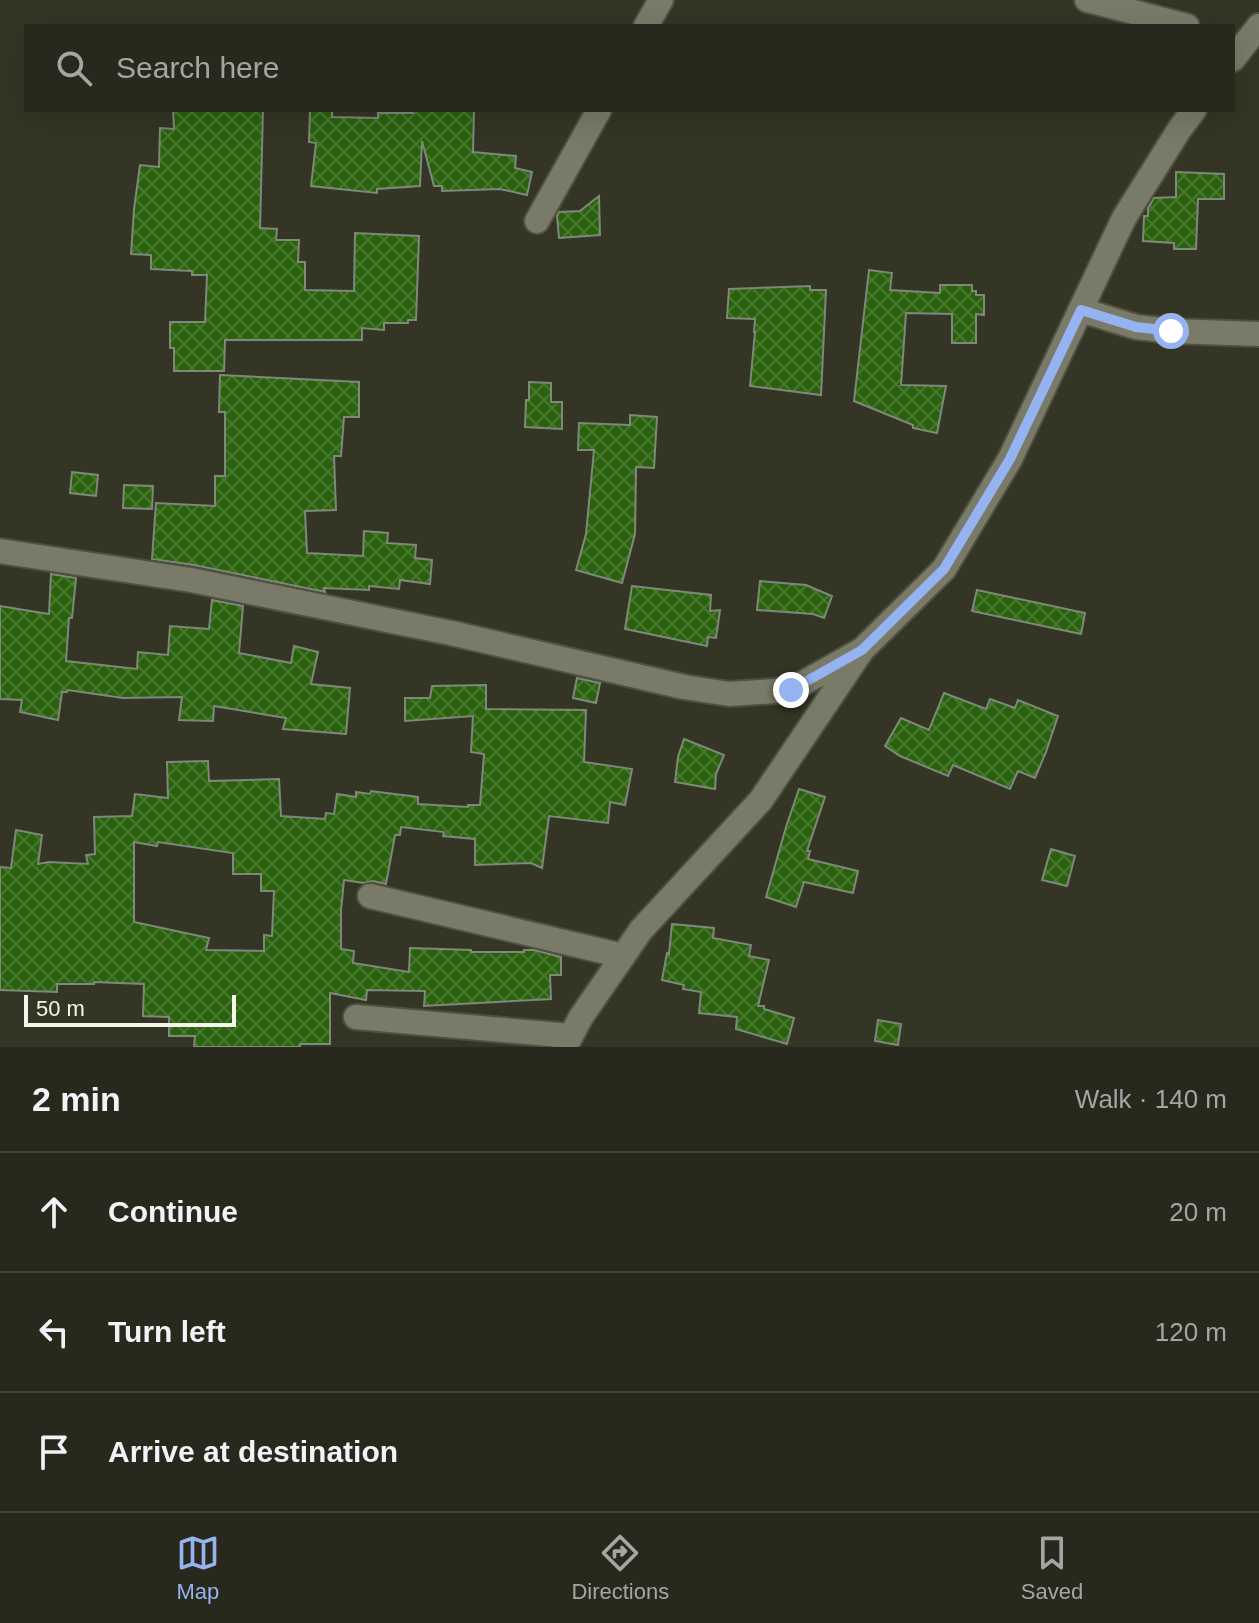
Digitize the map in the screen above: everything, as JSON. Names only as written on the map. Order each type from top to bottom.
[{"type":"street","points":[[647,24],[661,0]]},
{"type":"street","points":[[1087,0],[1179,24]]},
{"type":"street","points":[[537,221],[598,112]]},
{"type":"street","points":[[356,1017],[568,1042],[581,1017],[641,930],[761,800],[862,650],[944,569],[1010,459],[1124,218],[1192,112]]},
{"type":"street","points":[[1081,310],[1136,327],[1259,334]]},
{"type":"street","points":[[0,551],[206,583],[451,633],[684,687],[729,694],[791,690],[862,650]]},
{"type":"street","points":[[370,896],[623,956]]},
{"type":"building","points":[[173,112],[263,112],[260,228],[277,229],[276,240],[299,240],[298,262],[305,262],[305,290],[354,291],[355,233],[419,236],[416,320],[384,323],[384,330],[362,328],[362,340],[225,340],[224,371],[174,371],[170,322],[205,322],[207,275],[151,269],[151,255],[131,254],[140,165],[159,167],[160,128],[174,129]]},
{"type":"building","points":[[310,112],[332,112],[332,117],[378,118],[378,113],[474,112],[473,152],[516,156],[515,168],[532,172],[527,195],[500,189],[442,191],[442,186],[434,186],[422,141],[420,186],[377,189],[377,193],[311,186],[316,143],[309,142]]},
{"type":"building","points":[[1176,172],[1224,174],[1224,199],[1198,199],[1196,249],[1174,249],[1174,243],[1143,241],[1144,216],[1148,216],[1148,208],[1154,198],[1176,197]]},
{"type":"building","points":[[599,196],[600,235],[559,238],[559,212],[580,211]]},
{"type":"building","points":[[869,270],[892,273],[890,290],[940,293],[940,285],[972,285],[976,295],[984,295],[984,315],[976,314],[976,343],[952,343],[952,314],[906,313],[901,385],[946,386],[937,433],[913,428],[913,425],[854,401]]},
{"type":"building","points":[[810,286],[810,290],[826,290],[821,395],[750,386],[755,319],[727,318],[729,289]]},
{"type":"building","points":[[220,375],[359,382],[359,417],[344,417],[341,456],[334,456],[336,510],[305,511],[307,553],[363,556],[364,531],[388,533],[387,543],[416,545],[415,558],[432,560],[430,584],[400,580],[399,589],[369,586],[369,590],[324,588],[325,592],[152,559],[156,503],[215,506],[215,476],[225,476],[225,412],[219,412]]},
{"type":"building","points":[[529,382],[551,383],[551,402],[562,402],[562,429],[525,427]]},
{"type":"building","points":[[630,415],[657,417],[654,468],[636,467],[635,534],[622,583],[576,570],[586,534],[594,450],[578,450],[579,423],[630,425]]},
{"type":"building","points":[[72,472],[98,475],[96,496],[70,493]]},
{"type":"building","points":[[124,485],[153,486],[152,509],[123,508]]},
{"type":"building","points":[[51,574],[76,578],[66,661],[137,669],[138,652],[168,655],[170,626],[209,629],[212,600],[243,606],[239,653],[291,663],[294,646],[318,652],[311,684],[350,688],[346,734],[283,729],[286,718],[214,706],[213,721],[179,720],[182,697],[123,698],[68,690],[62,692],[58,720],[20,712],[22,700],[0,699],[0,606],[49,614]]},
{"type":"building","points":[[760,581],[806,585],[832,596],[824,618],[813,614],[757,610]]},
{"type":"building","points":[[632,586],[711,595],[710,611],[720,610],[716,638],[708,637],[707,646],[625,629]]},
{"type":"building","points":[[977,590],[1085,613],[1081,634],[972,611]]},
{"type":"building","points":[[577,678],[600,683],[596,703],[573,698]]},
{"type":"building","points":[[486,685],[486,709],[586,710],[584,762],[632,769],[625,805],[610,802],[608,823],[549,816],[542,868],[531,863],[475,865],[475,839],[401,827],[400,835],[395,835],[386,884],[344,880],[341,949],[354,951],[353,963],[409,972],[410,948],[471,952],[534,950],[561,957],[561,975],[550,975],[551,999],[424,1006],[425,991],[367,990],[366,1000],[330,993],[330,1044],[194,1047],[195,1036],[169,1036],[169,1017],[143,1016],[144,984],[57,984],[57,992],[0,990],[0,867],[11,868],[16,830],[42,835],[38,864],[88,864],[86,855],[95,854],[94,817],[132,816],[135,794],[168,798],[167,762],[208,761],[209,781],[279,779],[281,816],[325,819],[326,813],[334,814],[337,794],[356,797],[356,792],[370,794],[371,791],[418,797],[418,804],[480,805],[484,754],[471,752],[473,716],[405,721],[405,698],[430,698],[432,686]],"holes":[[[134,842],[157,846],[158,842],[233,853],[233,874],[261,874],[261,891],[274,891],[272,936],[264,935],[264,951],[206,950],[209,938],[134,922]]]},
{"type":"building","points":[[944,693],[986,709],[990,699],[1015,708],[1018,700],[1058,716],[1035,778],[1018,771],[1010,789],[953,765],[948,776],[900,756],[885,746],[901,718],[929,730]]},
{"type":"building","points":[[684,739],[724,755],[716,774],[715,789],[675,782]]},
{"type":"building","points":[[799,789],[825,797],[807,851],[810,851],[808,859],[858,871],[853,893],[804,882],[796,907],[766,897]]},
{"type":"building","points":[[1051,849],[1075,856],[1067,886],[1042,880]]},
{"type":"building","points":[[672,924],[714,928],[713,938],[751,945],[749,956],[769,960],[758,1006],[794,1018],[787,1044],[736,1029],[737,1017],[699,1013],[701,992],[683,989],[684,985],[662,980]]},
{"type":"building","points":[[878,1020],[901,1024],[898,1045],[875,1041]]},
{"type":"route","points":[[791,690],[862,650],[944,569],[1010,459],[1081,310],[1136,327],[1171,331]]}]
